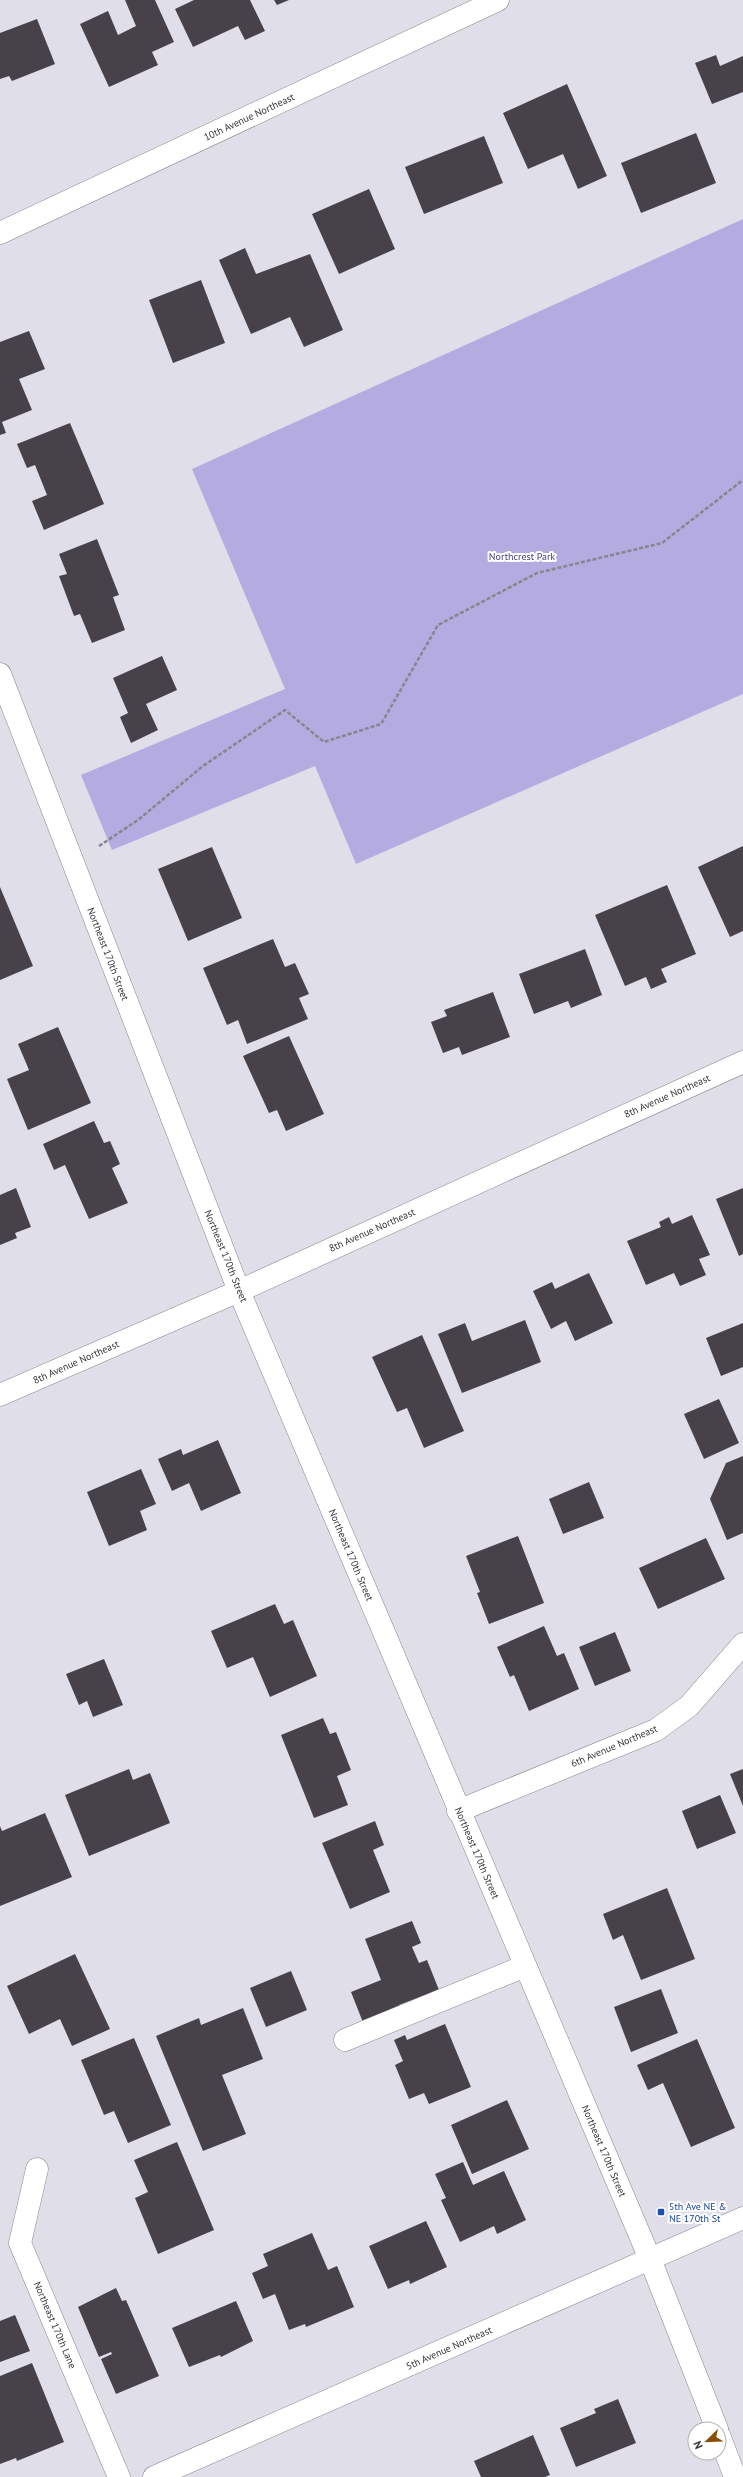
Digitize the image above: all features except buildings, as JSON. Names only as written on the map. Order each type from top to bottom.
[{"type":"street","name":"10th Avenue Northeast","points":[[0,233],[498,0]]},
{"type":"street","name":"Northeast 170th Street","points":[[0,674],[239,1291],[458,1811],[650,2259],[714,2421]]},
{"type":"street","name":"8th Avenue Northeast","points":[[0,1395],[239,1291],[743,1062]]},
{"type":"street","name":"6th Avenue Northeast","points":[[458,1811],[656,1730],[689,1706],[743,1644]]},
{"type":"street","points":[[345,2040],[525,1966]]},
{"type":"street","name":"Northeast 170th Lane","points":[[37,2169],[20,2243],[119,2477]]},
{"type":"street","name":"5th Avenue Northeast","points":[[154,2477],[743,2218]]},
{"type":"street","points":[[727,2456],[735,2477]]},
{"type":"path","points":[[73,862],[138,820],[203,766],[285,710],[324,742],[381,724],[438,625],[537,573],[662,543],[743,480]]},
{"type":"green space","name":"Northcrest Park","points":[[743,219],[743,694],[356,864],[315,766],[112,850],[81,775],[285,689],[192,469]]},
{"type":"place","name":"5th Ave NE & NE 170th St","points":[[661,2212]]}]
